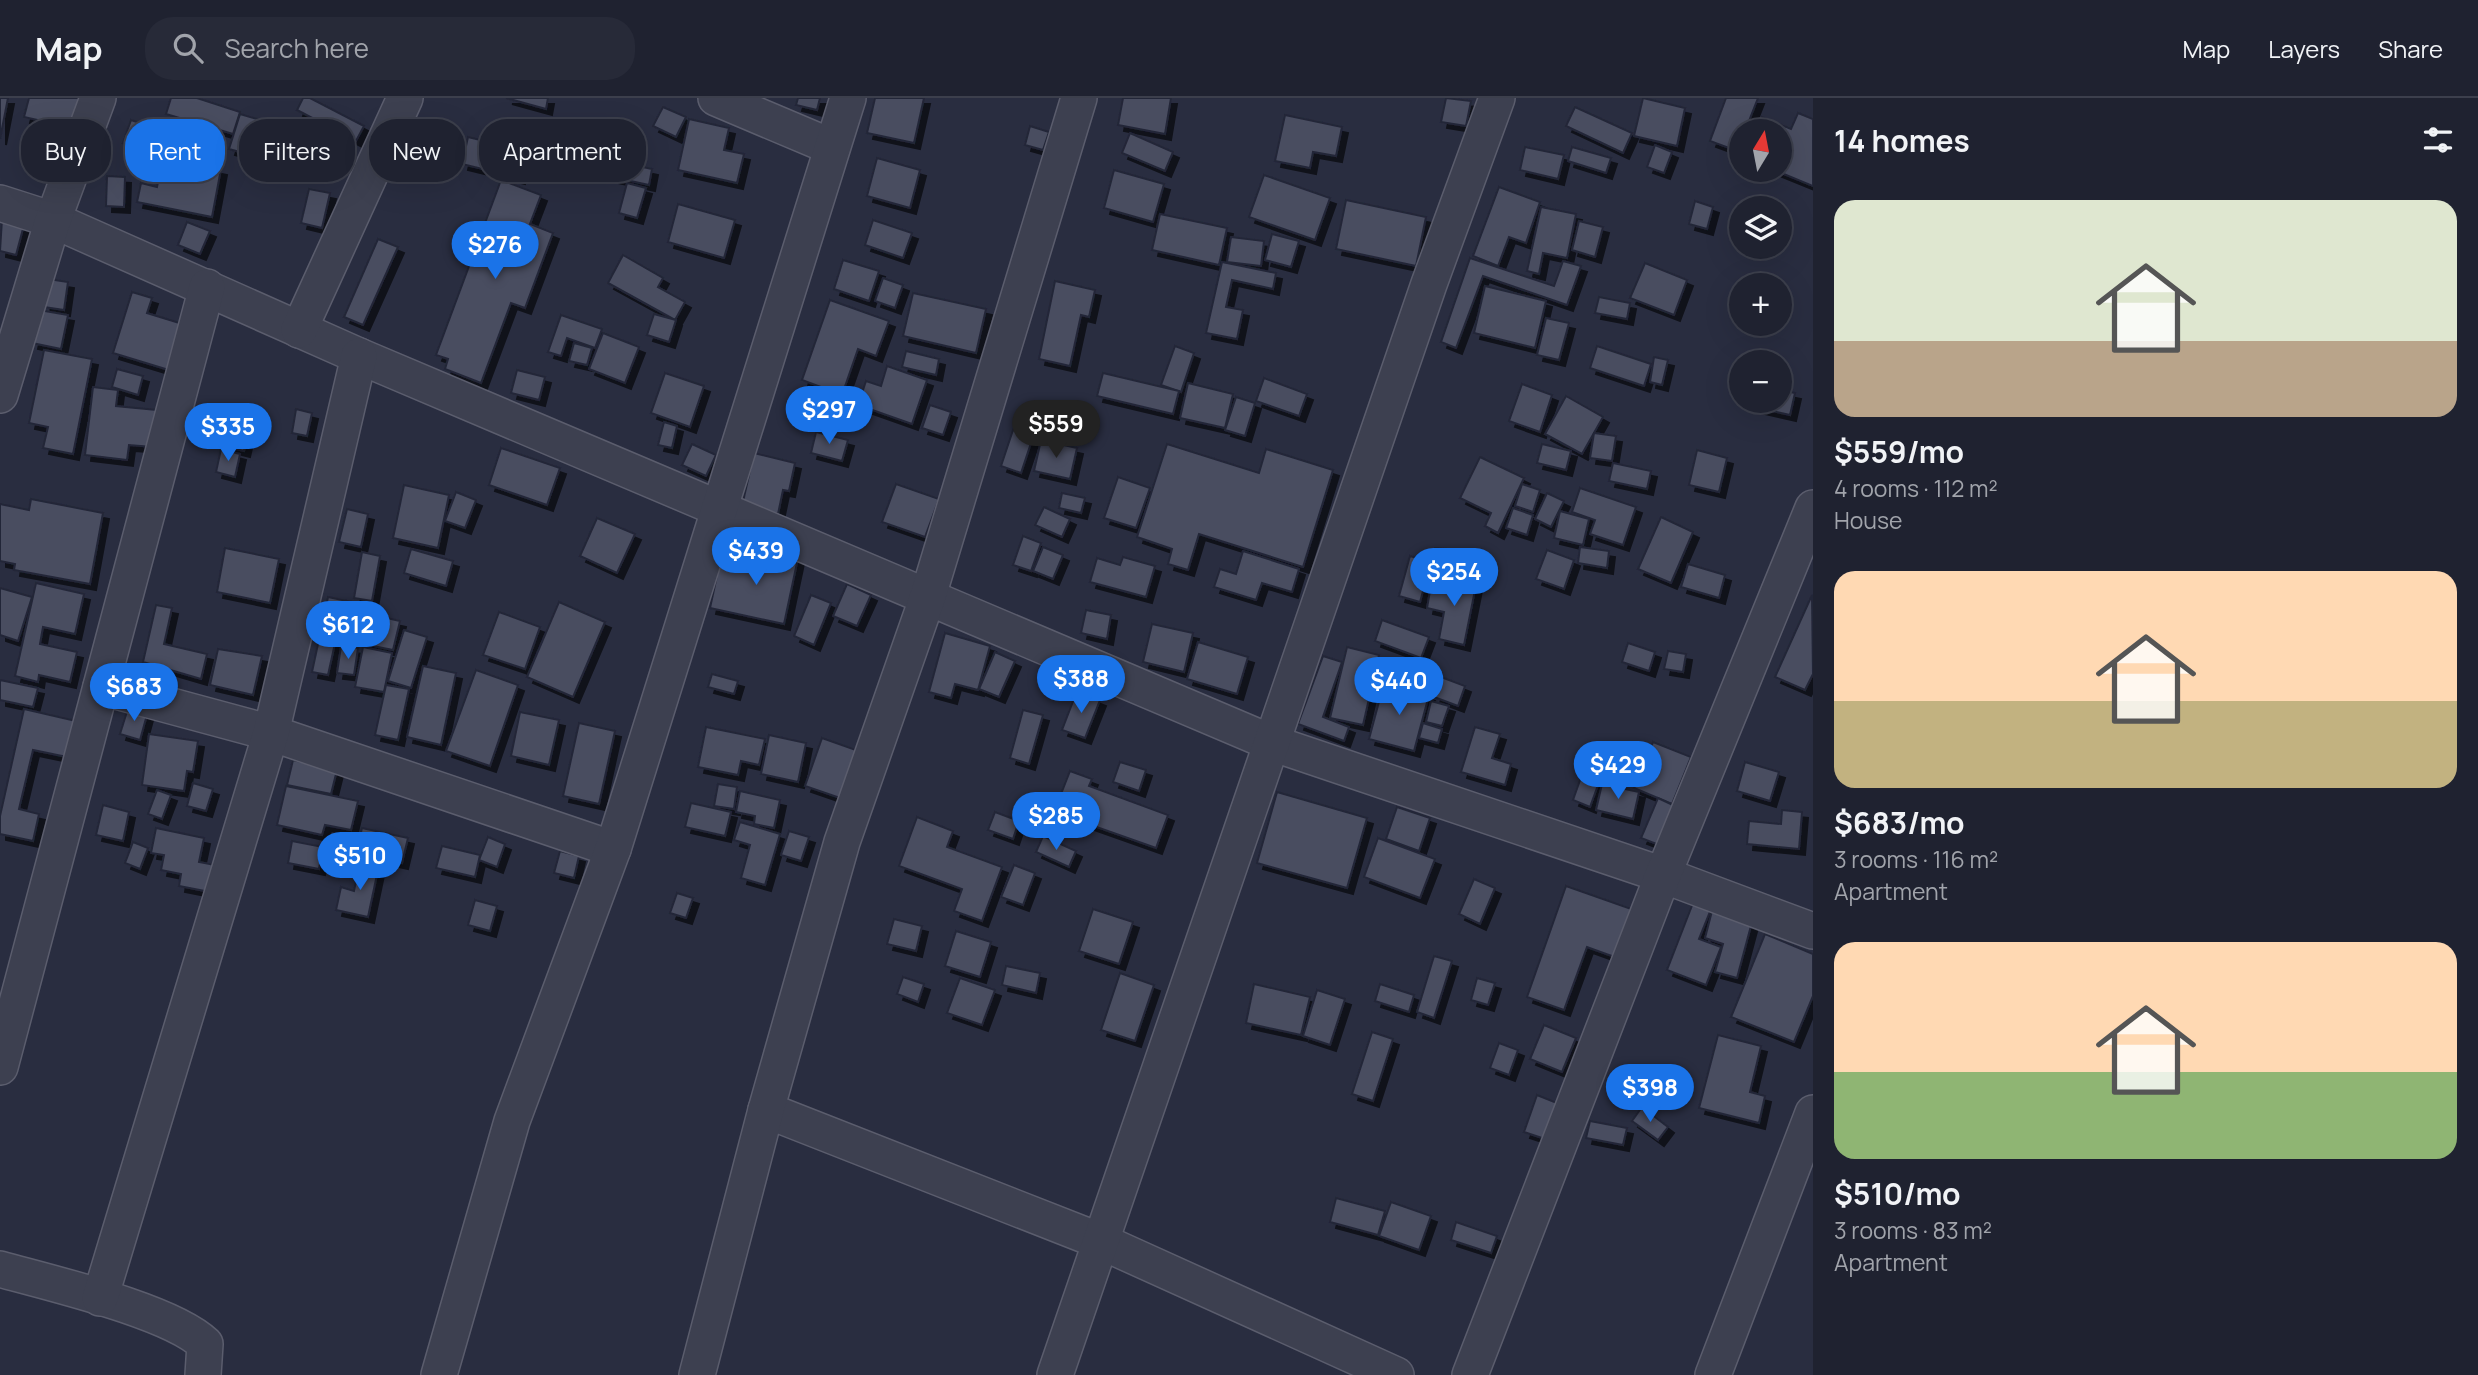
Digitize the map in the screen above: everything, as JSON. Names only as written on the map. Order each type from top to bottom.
[{"type":"street","points":[[0,395],[53,220],[98,98]]},
{"type":"street","points":[[299,330],[405,98]]},
{"type":"street","points":[[716,98],[832,147]]},
{"type":"street","points":[[439,1375],[512,1121],[613,849],[848,98]]},
{"type":"street","points":[[697,1375],[766,1110],[842,842],[927,599],[1079,98]]},
{"type":"street","points":[[1055,1375],[1429,284],[1497,98]]},
{"type":"street","points":[[0,203],[53,220],[359,356],[1272,743],[1663,876],[1813,931]]},
{"type":"street","points":[[0,1067],[13,958],[101,687],[207,287]]},
{"type":"street","points":[[100,1298],[271,733],[359,356]]},
{"type":"street","points":[[1470,1375],[1663,876],[1813,508]]},
{"type":"street","points":[[101,687],[271,733],[613,849]]},
{"type":"street","points":[[766,1110],[1100,1241],[1396,1375]]},
{"type":"street","points":[[1713,1375],[1813,1114]]},
{"type":"street","points":[[0,1269],[100,1298],[192,1331],[205,1344],[203,1375]]},
{"type":"building","points":[[0,98],[8,98],[0,139]]},
{"type":"building","points":[[29,98],[79,98],[75,119],[24,117]]},
{"type":"building","points":[[171,98],[197,98],[240,112],[233,134],[225,132],[225,119],[183,119],[166,114]]},
{"type":"building","points":[[303,98],[310,98],[350,119],[314,119],[297,110]]},
{"type":"building","points":[[506,98],[548,98],[546,109]]},
{"type":"building","points":[[798,98],[820,98],[817,110],[796,105]]},
{"type":"building","points":[[875,98],[924,98],[914,143],[867,133]]},
{"type":"building","points":[[1123,98],[1171,98],[1165,134],[1118,125]]},
{"type":"building","points":[[1446,98],[1471,101],[1466,126],[1441,122]]},
{"type":"building","points":[[1643,98],[1685,108],[1677,146],[1634,136]]},
{"type":"building","points":[[1726,98],[1758,98],[1750,119],[1729,119],[1729,148],[1710,141]]},
{"type":"building","points":[[663,107],[686,117],[676,137],[653,126]]},
{"type":"building","points":[[1575,107],[1632,133],[1623,153],[1566,126]]},
{"type":"building","points":[[1798,113],[1813,119],[1813,186],[1792,177],[1792,127]]},
{"type":"building","points":[[240,114],[257,119],[239,119],[239,152],[229,149]]},
{"type":"building","points":[[1285,115],[1342,127],[1336,156],[1313,152],[1310,168],[1275,161]]},
{"type":"building","points":[[689,119],[729,128],[724,150],[744,154],[737,183],[678,170]]},
{"type":"building","points":[[355,121],[364,126],[355,140]]},
{"type":"building","points":[[1030,126],[1049,132],[1043,150],[1025,145]]},
{"type":"building","points":[[1130,133],[1173,152],[1165,171],[1122,153]]},
{"type":"building","points":[[468,137],[479,140],[479,168],[465,165]]},
{"type":"building","points":[[1655,145],[1672,152],[1664,173],[1647,167]]},
{"type":"building","points":[[1525,147],[1564,155],[1558,179],[1520,170]]},
{"type":"building","points":[[1572,147],[1611,158],[1606,173],[1568,161]]},
{"type":"building","points":[[877,158],[920,170],[910,208],[867,196]]},
{"type":"building","points":[[646,168],[652,169],[649,185],[635,182],[646,182]]},
{"type":"building","points":[[1114,170],[1164,184],[1153,222],[1104,208]]},
{"type":"building","points":[[1264,175],[1330,198],[1315,240],[1249,217]]},
{"type":"building","points":[[111,176],[125,177],[124,207],[106,206],[107,182],[111,182]]},
{"type":"building","points":[[158,182],[219,182],[212,217],[137,202],[141,183],[157,187]]},
{"type":"building","points":[[500,182],[541,195],[530,224],[553,233],[525,308],[511,303],[481,383],[445,369],[448,359],[436,355]]},
{"type":"building","points":[[627,183],[646,188],[637,218],[619,213]]},
{"type":"building","points":[[1499,187],[1540,202],[1526,243],[1509,237],[1498,266],[1473,256]]},
{"type":"building","points":[[309,189],[330,193],[322,228],[301,223]]},
{"type":"building","points":[[1346,200],[1426,217],[1416,266],[1336,249]]},
{"type":"building","points":[[1695,201],[1713,207],[1707,229],[1689,224]]},
{"type":"building","points":[[678,204],[735,220],[724,258],[668,242]]},
{"type":"building","points":[[1541,207],[1576,214],[1567,258],[1543,253],[1539,274],[1527,271]]},
{"type":"building","points":[[1160,214],[1227,228],[1219,265],[1152,250]]},
{"type":"building","points":[[2,219],[24,225],[16,255],[0,251]]},
{"type":"building","points":[[873,220],[912,233],[903,258],[865,245]]},
{"type":"building","points":[[1579,221],[1603,227],[1595,257],[1572,250]]},
{"type":"building","points":[[187,222],[210,231],[200,254],[178,245]]},
{"type":"building","points":[[1272,234],[1299,241],[1291,267],[1265,260]]},
{"type":"building","points":[[1231,237],[1264,241],[1261,266],[1227,262]]},
{"type":"building","points":[[378,239],[398,247],[363,325],[344,317]]},
{"type":"building","points":[[623,255],[663,278],[658,287],[685,302],[675,320],[608,283]]},
{"type":"building","points":[[1470,258],[1554,286],[1563,261],[1581,266],[1567,305],[1483,276],[1456,348],[1441,342]]},
{"type":"building","points":[[843,260],[879,271],[869,301],[834,289]]},
{"type":"building","points":[[1222,262],[1276,273],[1273,289],[1232,280],[1226,307],[1243,310],[1237,339],[1206,333]]},
{"type":"building","points":[[1645,263],[1687,280],[1674,315],[1630,298]]},
{"type":"building","points":[[883,278],[903,285],[895,308],[875,301]]},
{"type":"building","points":[[48,279],[68,282],[64,310],[44,307]]},
{"type":"building","points":[[1055,281],[1095,290],[1089,317],[1081,315],[1070,366],[1039,359]]},
{"type":"building","points":[[1485,286],[1546,301],[1535,348],[1474,333]]},
{"type":"building","points":[[132,292],[152,298],[147,313],[186,325],[172,371],[113,353]]},
{"type":"building","points":[[913,293],[986,309],[976,353],[903,336]]},
{"type":"building","points":[[1599,297],[1630,303],[1627,319],[1595,313]]},
{"type":"building","points":[[830,300],[889,321],[876,356],[858,349],[842,395],[802,380]]},
{"type":"building","points":[[39,310],[68,315],[61,349],[32,343]]},
{"type":"building","points":[[654,314],[676,320],[669,342],[647,335]]},
{"type":"building","points":[[561,315],[602,329],[595,348],[567,338],[561,356],[548,352]]},
{"type":"building","points":[[1546,318],[1569,323],[1559,360],[1537,355]]},
{"type":"building","points":[[603,333],[639,347],[625,383],[589,369]]},
{"type":"building","points":[[574,343],[592,348],[587,365],[569,361]]},
{"type":"building","points":[[1175,346],[1194,353],[1181,392],[1161,385]]},
{"type":"building","points":[[1597,346],[1651,364],[1644,386],[1590,368]]},
{"type":"building","points":[[44,350],[92,359],[73,454],[43,448],[48,427],[29,423]]},
{"type":"building","points":[[906,351],[939,359],[936,375],[902,367]]},
{"type":"building","points":[[1654,357],[1668,360],[1662,385],[1650,382]]},
{"type":"building","points":[[887,366],[927,380],[912,424],[858,405],[866,381],[881,386]]},
{"type":"building","points":[[117,369],[143,376],[138,395],[112,387]]},
{"type":"building","points":[[517,370],[545,377],[539,400],[511,393]]},
{"type":"building","points":[[665,373],[704,386],[690,427],[651,413]]},
{"type":"building","points":[[1103,373],[1179,391],[1173,414],[1097,396]]},
{"type":"building","points":[[1264,378],[1307,394],[1299,416],[1256,401]]},
{"type":"building","points":[[1188,383],[1233,394],[1225,428],[1180,418]]},
{"type":"building","points":[[1522,384],[1552,395],[1540,432],[1509,421]]},
{"type":"building","points":[[93,387],[118,390],[116,406],[157,410],[153,447],[129,445],[127,460],[85,455]]},
{"type":"building","points":[[1566,396],[1603,417],[1582,454],[1545,434]]},
{"type":"building","points":[[1236,397],[1255,403],[1245,436],[1225,430]]},
{"type":"building","points":[[930,405],[951,412],[943,435],[922,428]]},
{"type":"building","points":[[296,409],[312,413],[307,436],[292,433]]},
{"type":"building","points":[[664,422],[677,426],[672,448],[658,445]]},
{"type":"building","points":[[228,429],[248,434],[244,451],[224,446]]},
{"type":"building","points":[[1013,430],[1033,437],[1021,473],[1001,466]]},
{"type":"building","points":[[816,432],[848,440],[842,461],[811,453]]},
{"type":"building","points":[[1594,433],[1616,436],[1612,461],[1590,458]]},
{"type":"building","points":[[1041,440],[1077,448],[1070,479],[1034,471]]},
{"type":"building","points":[[692,444],[716,455],[706,476],[682,465]]},
{"type":"building","points":[[1167,444],[1259,473],[1266,449],[1333,470],[1303,567],[1199,534],[1188,570],[1168,564],[1172,549],[1137,537]]},
{"type":"building","points":[[1542,444],[1571,451],[1566,470],[1537,463]]},
{"type":"building","points":[[501,448],[560,468],[547,505],[489,485]]},
{"type":"building","points":[[221,449],[240,454],[235,477],[216,472]]},
{"type":"building","points":[[1697,450],[1727,458],[1719,492],[1689,485]]},
{"type":"building","points":[[754,453],[795,463],[789,491],[783,490],[778,514],[742,506]]},
{"type":"building","points":[[1480,457],[1524,478],[1498,533],[1485,526],[1491,513],[1460,498]]},
{"type":"building","points":[[1613,463],[1651,471],[1647,489],[1609,481]]},
{"type":"building","points":[[1118,477],[1150,488],[1136,528],[1104,518]]},
{"type":"building","points":[[896,484],[939,499],[925,537],[882,522]]},
{"type":"building","points":[[1522,484],[1540,490],[1533,512],[1515,506]]},
{"type":"building","points":[[404,485],[449,495],[438,548],[393,538]]},
{"type":"building","points":[[1580,488],[1636,507],[1623,545],[1590,534],[1595,520],[1572,512]]},
{"type":"building","points":[[456,492],[476,500],[465,528],[445,521]]},
{"type":"building","points":[[1062,493],[1085,498],[1081,513],[1059,508]]},
{"type":"building","points":[[1547,493],[1564,501],[1551,527],[1535,519]]},
{"type":"building","points":[[31,499],[103,513],[90,584],[14,570],[15,564],[0,561],[0,504],[29,510]]},
{"type":"building","points":[[1044,507],[1070,519],[1062,537],[1035,525]]},
{"type":"building","points":[[1513,508],[1533,515],[1527,535],[1506,528]]},
{"type":"building","points":[[347,509],[368,514],[361,547],[339,542]]},
{"type":"building","points":[[1560,511],[1589,519],[1583,545],[1554,538]]},
{"type":"building","points":[[1661,517],[1693,532],[1671,583],[1638,569]]},
{"type":"building","points":[[597,518],[635,534],[617,573],[580,556]]},
{"type":"building","points":[[1023,536],[1041,543],[1031,571],[1013,565]]},
{"type":"building","points":[[1043,547],[1063,555],[1053,579],[1033,571]]},
{"type":"building","points":[[1580,547],[1609,551],[1607,568],[1578,563]]},
{"type":"building","points":[[225,548],[279,559],[270,603],[217,592]]},
{"type":"building","points":[[1435,548],[1458,550],[1456,582],[1432,580]]},
{"type":"building","points":[[411,549],[453,561],[446,586],[404,573]]},
{"type":"building","points":[[1547,550],[1574,560],[1564,589],[1536,579]]},
{"type":"building","points":[[763,551],[798,558],[784,624],[710,608],[721,557],[760,565]]},
{"type":"building","points":[[1243,551],[1299,569],[1292,592],[1262,583],[1256,600],[1214,587],[1220,569],[1236,574]]},
{"type":"building","points":[[362,552],[380,556],[372,601],[354,598]]},
{"type":"building","points":[[1410,556],[1431,562],[1420,602],[1399,596]]},
{"type":"building","points":[[1123,557],[1155,566],[1146,597],[1090,582],[1097,558],[1120,565]]},
{"type":"building","points":[[1688,564],[1725,575],[1719,598],[1681,587]]},
{"type":"building","points":[[1461,572],[1478,575],[1464,645],[1439,639],[1444,612],[1427,608],[1431,585],[1457,590]]},
{"type":"building","points":[[36,583],[84,594],[75,634],[43,627],[40,644],[77,652],[70,682],[39,675],[38,682],[15,676]]},
{"type":"building","points":[[847,584],[871,595],[857,626],[833,616]]},
{"type":"building","points":[[0,588],[32,597],[18,641],[0,635]]},
{"type":"building","points":[[811,595],[831,603],[814,645],[794,636]]},
{"type":"building","points":[[1812,595],[1813,674],[1805,690],[1775,677]]},
{"type":"building","points":[[328,597],[366,605],[359,639],[337,634],[328,675],[312,672]]},
{"type":"building","points":[[559,602],[605,622],[573,697],[527,677]]},
{"type":"building","points":[[156,605],[172,608],[164,644],[207,654],[201,679],[143,662]]},
{"type":"building","points":[[1086,610],[1111,615],[1107,639],[1081,633]]},
{"type":"building","points":[[499,612],[540,627],[525,669],[483,655]]},
{"type":"building","points":[[369,614],[400,621],[393,650],[363,644]]},
{"type":"building","points":[[1382,620],[1429,637],[1421,658],[1375,641]]},
{"type":"building","points":[[1152,624],[1193,633],[1184,672],[1143,662]]},
{"type":"building","points":[[404,630],[427,637],[411,688],[388,681]]},
{"type":"building","points":[[945,633],[990,646],[978,690],[955,684],[951,698],[929,692]]},
{"type":"building","points":[[1198,642],[1248,657],[1237,694],[1187,679]]},
{"type":"building","points":[[1628,643],[1655,652],[1649,671],[1622,662]]},
{"type":"building","points":[[341,646],[358,648],[354,675],[337,673]]},
{"type":"building","points":[[363,647],[392,653],[384,692],[355,687]]},
{"type":"building","points":[[1347,647],[1379,655],[1363,725],[1330,718]]},
{"type":"building","points":[[218,649],[262,656],[253,695],[210,685]]},
{"type":"building","points":[[1668,651],[1686,654],[1683,672],[1664,669]]},
{"type":"building","points":[[995,652],[1015,661],[999,697],[979,689]]},
{"type":"building","points":[[1323,656],[1342,662],[1323,717],[1349,727],[1344,741],[1298,724]]},
{"type":"building","points":[[423,666],[456,673],[441,745],[407,737]]},
{"type":"building","points":[[476,670],[518,685],[490,766],[446,751]]},
{"type":"building","points":[[712,674],[738,681],[734,694],[708,687]]},
{"type":"building","points":[[1441,677],[1465,686],[1458,706],[1434,697]]},
{"type":"building","points":[[0,680],[38,688],[33,707],[0,700]]},
{"type":"building","points":[[1384,683],[1429,695],[1414,751],[1369,739]]},
{"type":"building","points":[[386,685],[409,689],[398,740],[375,735]]},
{"type":"building","points":[[1077,691],[1100,700],[1085,738],[1062,730]]},
{"type":"building","points":[[1431,701],[1449,706],[1442,726],[1426,722]]},
{"type":"building","points":[[129,705],[148,711],[140,740],[120,734]]},
{"type":"building","points":[[24,709],[76,721],[67,757],[33,750],[19,809],[39,814],[33,841],[0,834],[0,816]]},
{"type":"building","points":[[1023,710],[1043,715],[1029,764],[1010,758]]},
{"type":"building","points":[[520,712],[559,720],[549,765],[511,756]]},
{"type":"building","points":[[579,723],[615,731],[599,804],[563,796]]},
{"type":"building","points":[[1423,723],[1442,729],[1438,743],[1419,738]]},
{"type":"building","points":[[706,727],[765,739],[759,765],[741,761],[738,775],[698,767]]},
{"type":"building","points":[[1475,727],[1500,734],[1492,758],[1511,764],[1505,785],[1461,772]]},
{"type":"building","points":[[149,734],[198,741],[193,772],[187,771],[184,791],[142,785]]},
{"type":"building","points":[[769,735],[806,743],[798,782],[761,774]]},
{"type":"building","points":[[822,738],[856,750],[840,798],[805,786]]},
{"type":"building","points":[[1653,742],[1691,757],[1672,804],[1634,788]]},
{"type":"building","points":[[1591,749],[1609,755],[1590,807],[1573,800]]},
{"type":"building","points":[[293,760],[337,770],[331,794],[287,785]]},
{"type":"building","points":[[1120,762],[1146,770],[1139,791],[1113,782]]},
{"type":"building","points":[[1745,762],[1779,772],[1770,801],[1737,791]]},
{"type":"building","points":[[1070,771],[1092,779],[1089,786],[1168,815],[1156,848],[1054,812]]},
{"type":"building","points":[[193,783],[213,789],[206,811],[187,806]]},
{"type":"building","points":[[718,784],[737,787],[734,809],[714,806]]},
{"type":"building","points":[[1602,784],[1639,792],[1633,819],[1596,810]]},
{"type":"building","points":[[286,786],[358,801],[351,830],[325,825],[322,835],[277,825]]},
{"type":"building","points":[[157,790],[171,795],[162,819],[148,814]]},
{"type":"building","points":[[740,791],[780,800],[774,828],[754,824],[755,816],[736,812]]},
{"type":"building","points":[[1277,792],[1367,818],[1347,888],[1257,863]]},
{"type":"building","points":[[1658,798],[1675,806],[1659,845],[1641,838]]},
{"type":"building","points":[[691,803],[731,812],[725,836],[685,827]]},
{"type":"building","points":[[103,805],[129,812],[123,841],[96,835]]},
{"type":"building","points":[[1397,807],[1430,818],[1419,851],[1386,839]]},
{"type":"building","points":[[1782,810],[1802,812],[1799,849],[1747,844],[1749,821],[1781,824]]},
{"type":"building","points":[[995,812],[1019,821],[1013,839],[988,830]]},
{"type":"building","points":[[917,817],[953,831],[947,847],[1002,867],[982,921],[954,911],[962,889],[899,866]]},
{"type":"building","points":[[740,822],[780,834],[765,885],[741,878],[750,845],[734,840]]},
{"type":"building","points":[[156,828],[204,838],[199,862],[215,865],[210,892],[179,886],[181,874],[161,870],[164,855],[151,853]]},
{"type":"building","points":[[362,828],[408,838],[402,863],[356,853]]},
{"type":"building","points":[[789,831],[809,837],[801,861],[781,855]]},
{"type":"building","points":[[1043,836],[1076,851],[1069,867],[1036,852]]},
{"type":"building","points":[[488,837],[505,844],[497,867],[479,860]]},
{"type":"building","points":[[1378,838],[1435,859],[1420,898],[1364,877]]},
{"type":"building","points":[[292,841],[323,847],[319,869],[288,863]]},
{"type":"building","points":[[133,842],[148,848],[140,869],[125,863]]},
{"type":"building","points":[[442,846],[480,855],[475,877],[436,868]]},
{"type":"building","points":[[560,851],[579,856],[574,878],[554,873]]},
{"type":"building","points":[[360,861],[379,865],[368,917],[336,910],[341,887],[354,891]]},
{"type":"building","points":[[1014,865],[1035,873],[1023,905],[1001,897]]},
{"type":"building","points":[[1474,879],[1495,888],[1480,924],[1459,914]]},
{"type":"building","points":[[1566,886],[1637,911],[1620,959],[1587,947],[1564,1010],[1527,997]]},
{"type":"building","points":[[677,893],[693,898],[686,918],[670,913]]},
{"type":"building","points":[[475,900],[497,906],[490,931],[468,925]]},
{"type":"building","points":[[1693,903],[1711,909],[1699,939],[1721,947],[1706,985],[1667,970]]},
{"type":"building","points":[[1093,909],[1133,922],[1119,964],[1079,951]]},
{"type":"building","points":[[1712,911],[1752,922],[1737,978],[1715,972],[1723,944],[1705,938]]},
{"type":"building","points":[[894,919],[922,926],[916,951],[887,944]]},
{"type":"building","points":[[956,931],[991,942],[980,977],[945,966]]},
{"type":"building","points":[[1765,934],[1813,954],[1813,996],[1794,1042],[1731,1017]]},
{"type":"building","points":[[1434,956],[1452,961],[1434,1018],[1417,1012]]},
{"type":"building","points":[[1006,966],[1040,973],[1036,993],[1002,985]]},
{"type":"building","points":[[1120,973],[1154,985],[1135,1041],[1101,1030]]},
{"type":"building","points":[[903,977],[924,984],[918,1002],[897,994]]},
{"type":"building","points":[[960,978],[995,990],[982,1025],[947,1013]]},
{"type":"building","points":[[1477,978],[1495,983],[1488,1005],[1471,1000]]},
{"type":"building","points":[[1254,984],[1310,997],[1301,1035],[1246,1023]]},
{"type":"building","points":[[1380,984],[1414,995],[1409,1012],[1375,1001]]},
{"type":"building","points":[[1317,990],[1345,999],[1330,1045],[1303,1036]]},
{"type":"building","points":[[1544,1025],[1576,1038],[1562,1072],[1530,1059]]},
{"type":"building","points":[[1372,1032],[1393,1039],[1373,1101],[1352,1094]]},
{"type":"building","points":[[1718,1035],[1761,1046],[1750,1092],[1765,1096],[1759,1123],[1699,1108]]},
{"type":"building","points":[[1499,1043],[1518,1050],[1509,1075],[1490,1068]]},
{"type":"building","points":[[1537,1095],[1557,1103],[1545,1139],[1524,1132]]},
{"type":"building","points":[[1642,1107],[1668,1127],[1658,1140],[1632,1121]]},
{"type":"building","points":[[1590,1121],[1627,1128],[1623,1145],[1586,1138]]},
{"type":"building","points":[[1336,1198],[1385,1211],[1378,1235],[1330,1222]]},
{"type":"building","points":[[1391,1202],[1431,1216],[1419,1250],[1379,1236]]},
{"type":"building","points":[[1456,1222],[1497,1236],[1491,1253],[1451,1240]]}]
